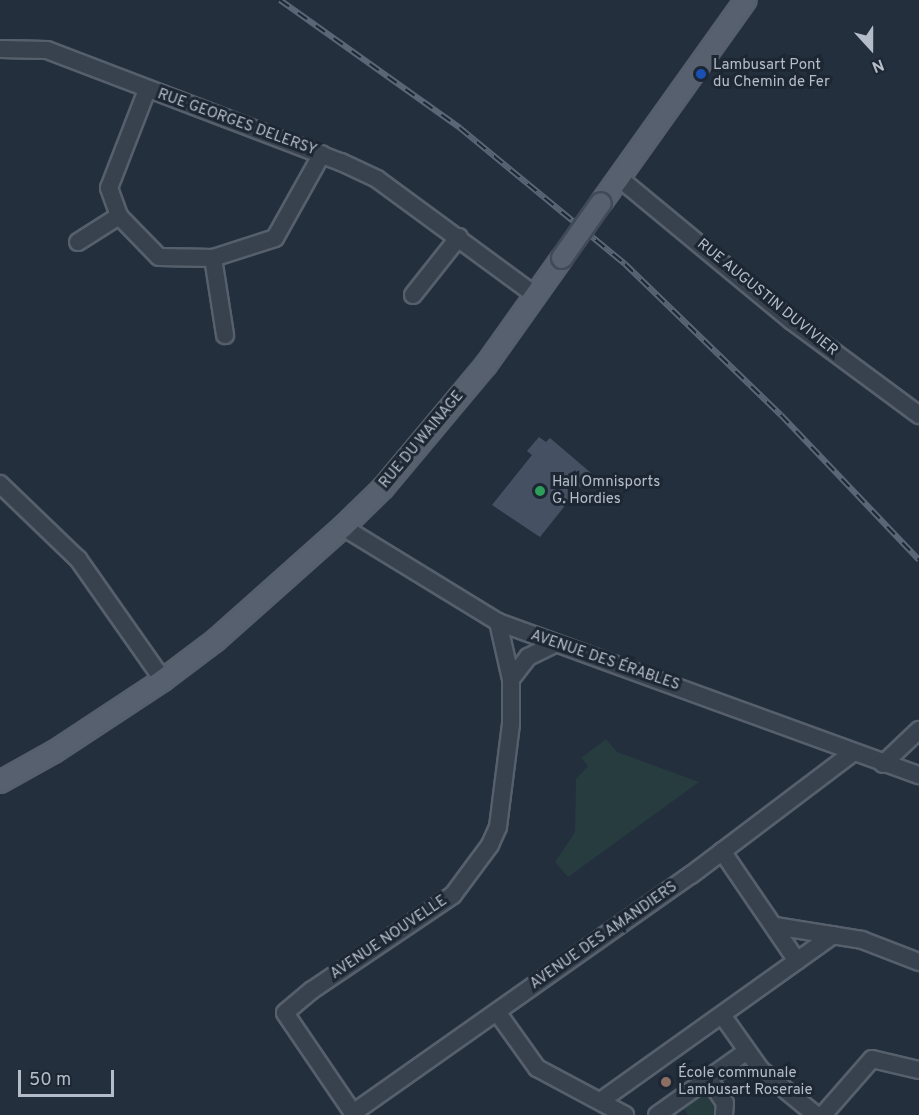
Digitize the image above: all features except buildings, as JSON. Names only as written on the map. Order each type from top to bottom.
[{"type":"main road","name":"RUE DU WAINAGE","points":[[0,782],[54,752],[163,680],[216,640],[343,527],[479,374],[746,0]]},
{"type":"street","name":"RUE GEORGES DELERSY","points":[[0,49],[47,51],[322,154],[377,179],[459,237],[536,296]]},
{"type":"street","points":[[147,90],[109,188],[119,216],[159,257],[213,258],[275,238],[322,154]]},
{"type":"street","name":"RUE AUGUSTIN DUVIVIER","points":[[619,178],[792,321],[919,415]]},
{"type":"street","points":[[78,242],[119,216]]},
{"type":"street","points":[[413,295],[459,237]]},
{"type":"street","points":[[213,258],[225,335]]},
{"type":"street","points":[[0,484],[78,560],[163,680]]},
{"type":"street","name":"AVENUE DES ÉRABLES","points":[[343,527],[498,622],[703,695],[851,754],[919,775]]},
{"type":"street","name":"AVENUE NOUVELLE","points":[[353,1113],[285,1014],[312,990],[453,895],[490,845],[498,827],[507,763],[511,679],[498,622]]},
{"type":"street","points":[[511,679],[528,657],[555,644]]},
{"type":"street","points":[[883,764],[919,729]]},
{"type":"street","name":"AVENUE DES AMANDIERS","points":[[353,1113],[722,851],[851,754]]},
{"type":"street","points":[[722,851],[797,961]]},
{"type":"street","points":[[775,926],[833,935],[919,962]]},
{"type":"street","points":[[602,1100],[833,935]]},
{"type":"street","points":[[497,1012],[537,1068],[602,1100],[625,1115]]},
{"type":"street","points":[[722,1015],[761,1070],[816,1115]]},
{"type":"street","points":[[657,1115],[677,1109],[708,1078],[747,1051]]},
{"type":"street","points":[[823,1115],[872,1059],[919,1070]]},
{"type":"street","points":[[708,1078],[725,1103],[724,1115]]},
{"type":"green space","points":[[606,739],[617,752],[699,782],[568,877],[555,862],[575,832],[576,779],[588,766],[581,758]]},
{"type":"green space","points":[[707,1083],[719,1103],[719,1115],[688,1115],[680,1103]]},
{"type":"railway","points":[[280,0],[460,128],[625,264],[781,415],[919,560]]},
{"type":"place","name":"Lambusart Pont du Chemin de Fer","points":[[701,74]]},
{"type":"place","name":"Hall Omnisports G. Hordies","points":[[540,491]]},
{"type":"place","name":"École communale Lambusart Roseraie","points":[[666,1082]]}]
